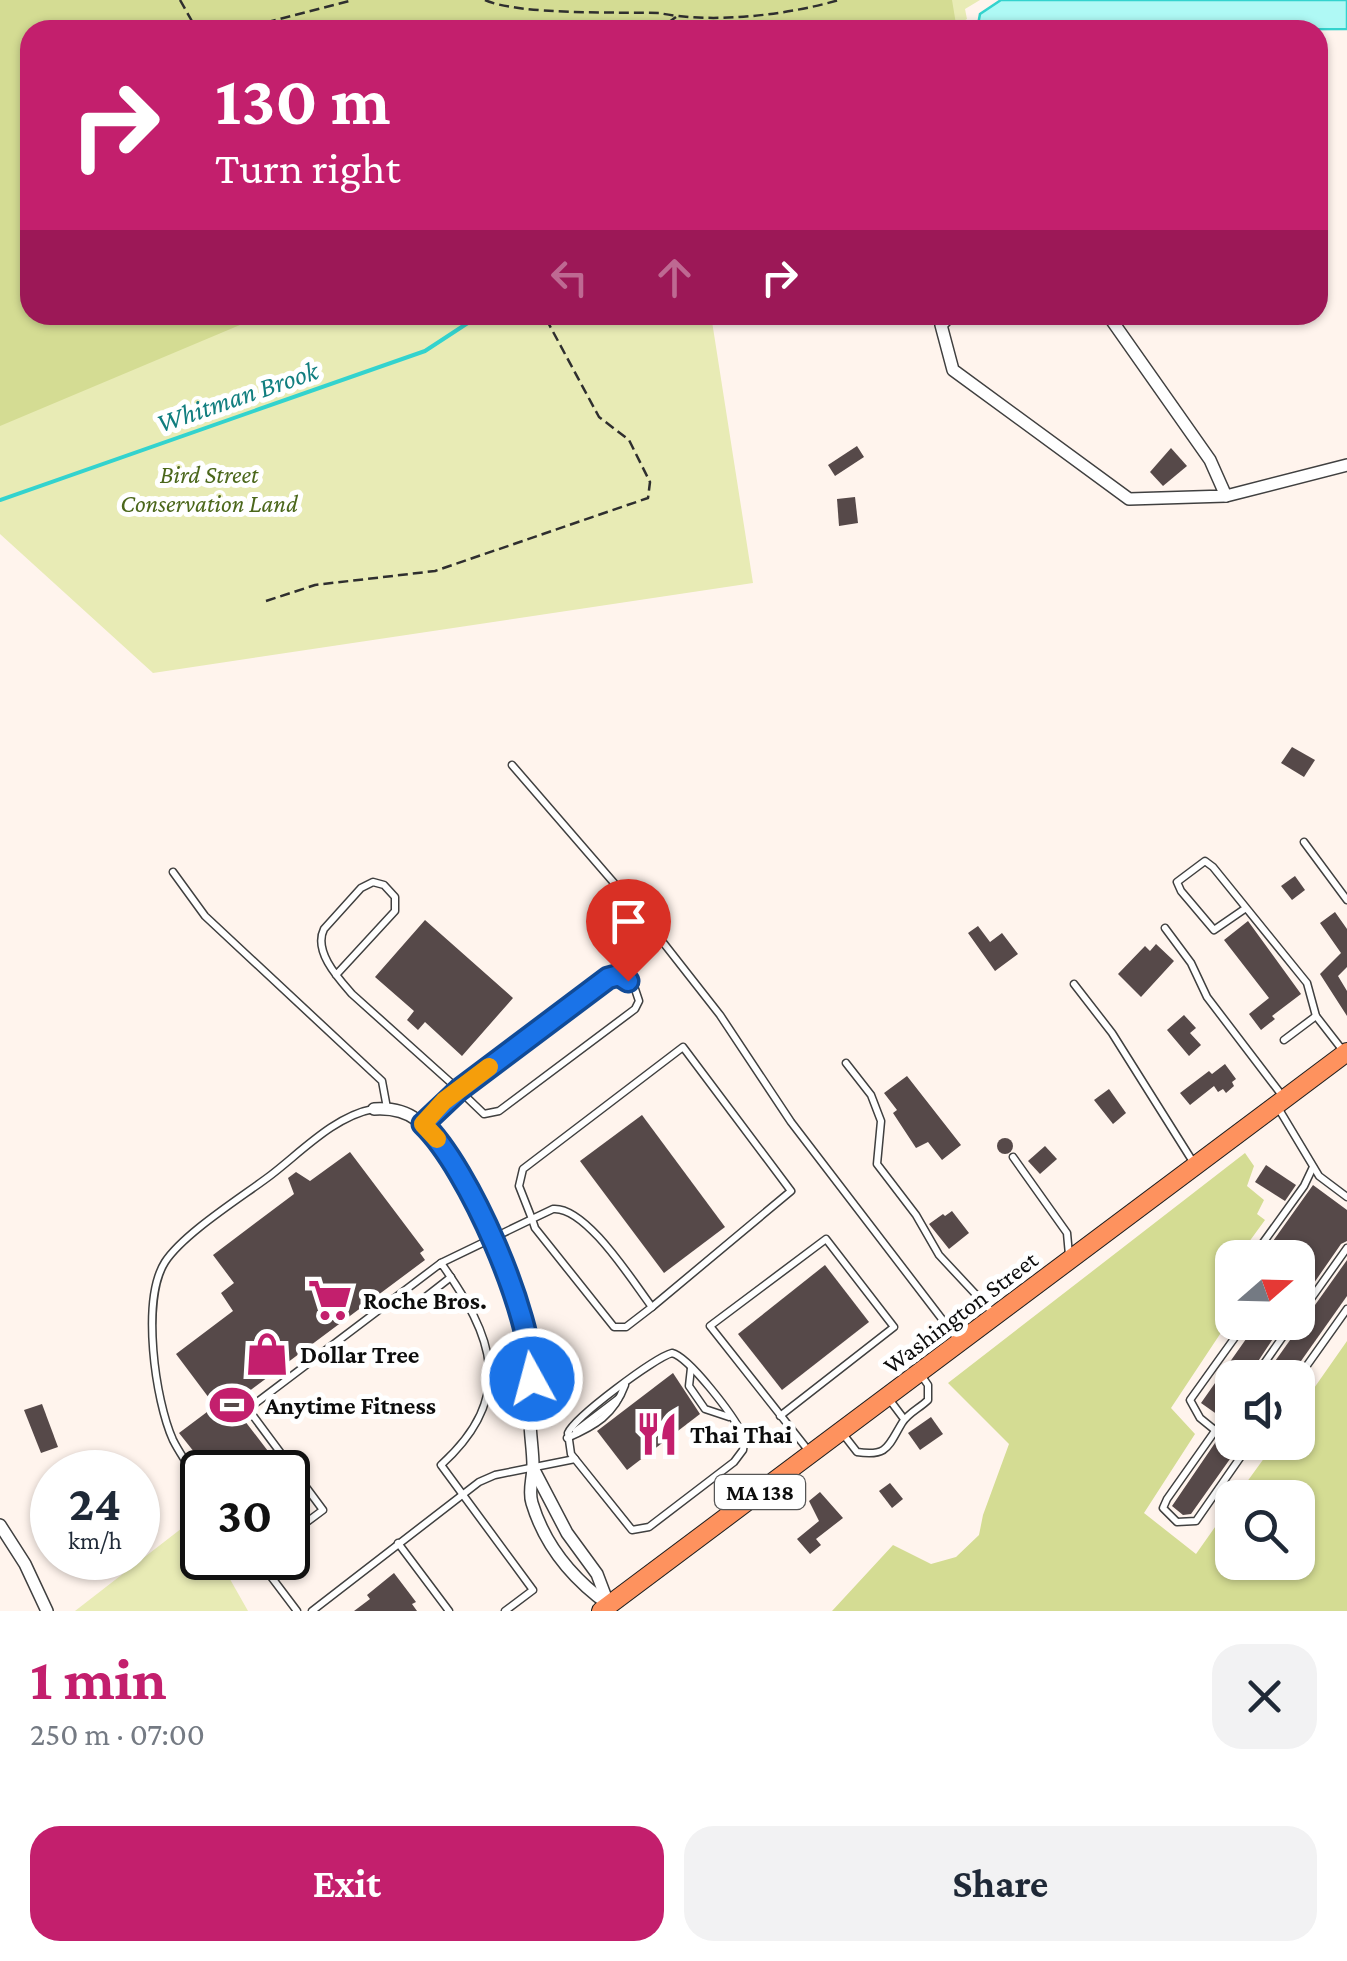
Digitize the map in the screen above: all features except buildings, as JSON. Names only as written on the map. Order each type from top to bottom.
[{"type":"main road","name":"Washington Street","points":[[608,1609],[1346,1053]]},
{"type":"street","points":[[941,325],[953,370],[1130,499],[1226,496],[1347,465]]},
{"type":"street","points":[[1115,325],[1210,460],[1226,496]]},
{"type":"street","points":[[380,1108],[407,1113],[423,1124],[456,1166],[490,1238],[518,1306],[529,1347],[533,1468],[530,1498],[544,1532],[581,1585],[608,1609]]},
{"type":"street","points":[[533,1468],[567,1532],[597,1574],[608,1609]]},
{"type":"street","points":[[0,1525],[48,1611]]},
{"type":"lane","points":[[512,765],[640,912],[720,1014],[791,1122],[961,1343]]},
{"type":"lane","points":[[1304,842],[1347,900]]},
{"type":"lane","points":[[1246,908],[1214,930],[1180,891],[1177,882],[1205,862],[1246,908],[1307,983],[1316,1016],[1346,1053]]},
{"type":"lane","points":[[173,872],[205,916],[382,1081],[380,1108],[340,1122],[180,1245],[158,1275],[151,1312],[165,1415],[180,1451]]},
{"type":"lane","points":[[336,975],[395,911],[395,896],[384,885],[367,884],[322,933],[321,944],[336,975],[352,994],[459,1090],[480,1112],[496,1112],[632,1011],[639,1001],[635,989],[624,976],[611,977],[459,1090],[423,1124]]},
{"type":"lane","points":[[1165,928],[1191,963],[1207,997],[1281,1102],[1319,1176],[1347,1198]]},
{"type":"lane","points":[[1074,984],[1112,1032],[1196,1166]]},
{"type":"lane","points":[[1284,1040],[1316,1016]]},
{"type":"lane","points":[[684,1047],[791,1191],[623,1328],[614,1327],[540,1235],[532,1219],[519,1186],[523,1169],[684,1047]]},
{"type":"lane","points":[[846,1063],[871,1094],[880,1121],[878,1164],[939,1254],[996,1316]]},
{"type":"lane","points":[[1013,1156],[1068,1233],[1070,1261]]},
{"type":"lane","points":[[1265,1240],[1304,1186],[1313,1166]]},
{"type":"lane","points":[[278,1450],[248,1409],[441,1263],[554,1209],[568,1211],[606,1245],[652,1306]]},
{"type":"lane","points":[[780,1416],[894,1327],[826,1239],[710,1326],[780,1416],[811,1455]]},
{"type":"lane","points":[[1315,1292],[1347,1248]]},
{"type":"lane","points":[[441,1263],[476,1316],[486,1342],[488,1369],[487,1390],[476,1425],[464,1444],[441,1465],[533,1590],[505,1611]]},
{"type":"lane","points":[[419,1302],[451,1277]]},
{"type":"lane","points":[[1311,1360],[1347,1309]]},
{"type":"lane","points":[[668,1354],[680,1355],[691,1366],[743,1438],[740,1456],[643,1530],[629,1529],[568,1449],[567,1438],[574,1424],[668,1354]]},
{"type":"lane","points":[[1215,1365],[1190,1400],[1200,1418],[1215,1430]]},
{"type":"lane","points":[[691,1366],[688,1386],[704,1407],[730,1418]]},
{"type":"lane","points":[[842,1432],[857,1452],[874,1454],[892,1443],[904,1419],[928,1400],[928,1386],[920,1374]]},
{"type":"lane","points":[[567,1438],[591,1427],[614,1409],[625,1384]]},
{"type":"lane","points":[[888,1398],[904,1419]]},
{"type":"lane","points":[[1215,1432],[1163,1508],[1177,1522],[1196,1521],[1238,1460]]},
{"type":"lane","points":[[312,1611],[462,1494],[490,1477],[575,1459]]},
{"type":"lane","points":[[310,1492],[323,1510],[310,1520]]},
{"type":"lane","points":[[398,1543],[449,1611]]},
{"type":"lane","points":[[274,1580],[297,1611]]},
{"type":"path","points":[[276,20],[353,0]]},
{"type":"path","points":[[485,0],[495,5],[536,8],[759,17],[807,10],[839,0]]},
{"type":"path","points":[[672,20],[677,16]]},
{"type":"path","points":[[266,601],[315,585],[435,571],[648,498],[650,482],[630,440],[599,417],[549,325]]},
{"type":"green space","name":"Bird Street Conservation Land","points":[[0,0],[980,0],[965,9],[965,20],[20,20],[20,325],[713,325],[753,583],[153,673],[0,534]]},
{"type":"green space","points":[[0,0],[952,0],[955,20],[20,20],[20,325],[240,325],[0,426]]},
{"type":"green space","points":[[1245,1153],[1254,1166],[1247,1186],[1264,1200],[1257,1214],[1265,1220],[1250,1240],[1215,1240],[1216,1340],[1171,1408],[1195,1434],[1144,1513],[1196,1554],[1215,1527],[1215,1580],[1315,1580],[1315,1480],[1248,1480],[1263,1460],[1315,1460],[1315,1387],[1347,1341],[1347,1611],[832,1611],[893,1545],[931,1564],[956,1557],[979,1535],[1009,1444],[948,1383]]},
{"type":"green space","points":[[180,1530],[180,1580],[230,1580],[248,1611],[75,1611],[115,1580],[160,1580],[160,1545]]},
{"type":"water","points":[[1001,0],[1347,0],[1347,29],[1328,29],[1328,20],[979,20],[980,14]]},
{"type":"waterway","name":"Whitman Brook","points":[[0,500],[425,351],[465,325]]},
{"type":"slow traffic","points":[[437,1139],[423,1124],[444,1101],[489,1067]]},
{"type":"place","name":"Roche Bros.","points":[[330,1300]]},
{"type":"place","name":"Dollar Tree","points":[[267,1354]]},
{"type":"place","name":"Anytime Fitness","points":[[232,1405]]},
{"type":"place","name":"Thai Thai","points":[[657,1434]]},
{"type":"route","points":[[532,1379],[523,1320],[481,1215],[456,1166],[423,1124],[444,1101],[608,978],[619,975],[628,981]]}]
